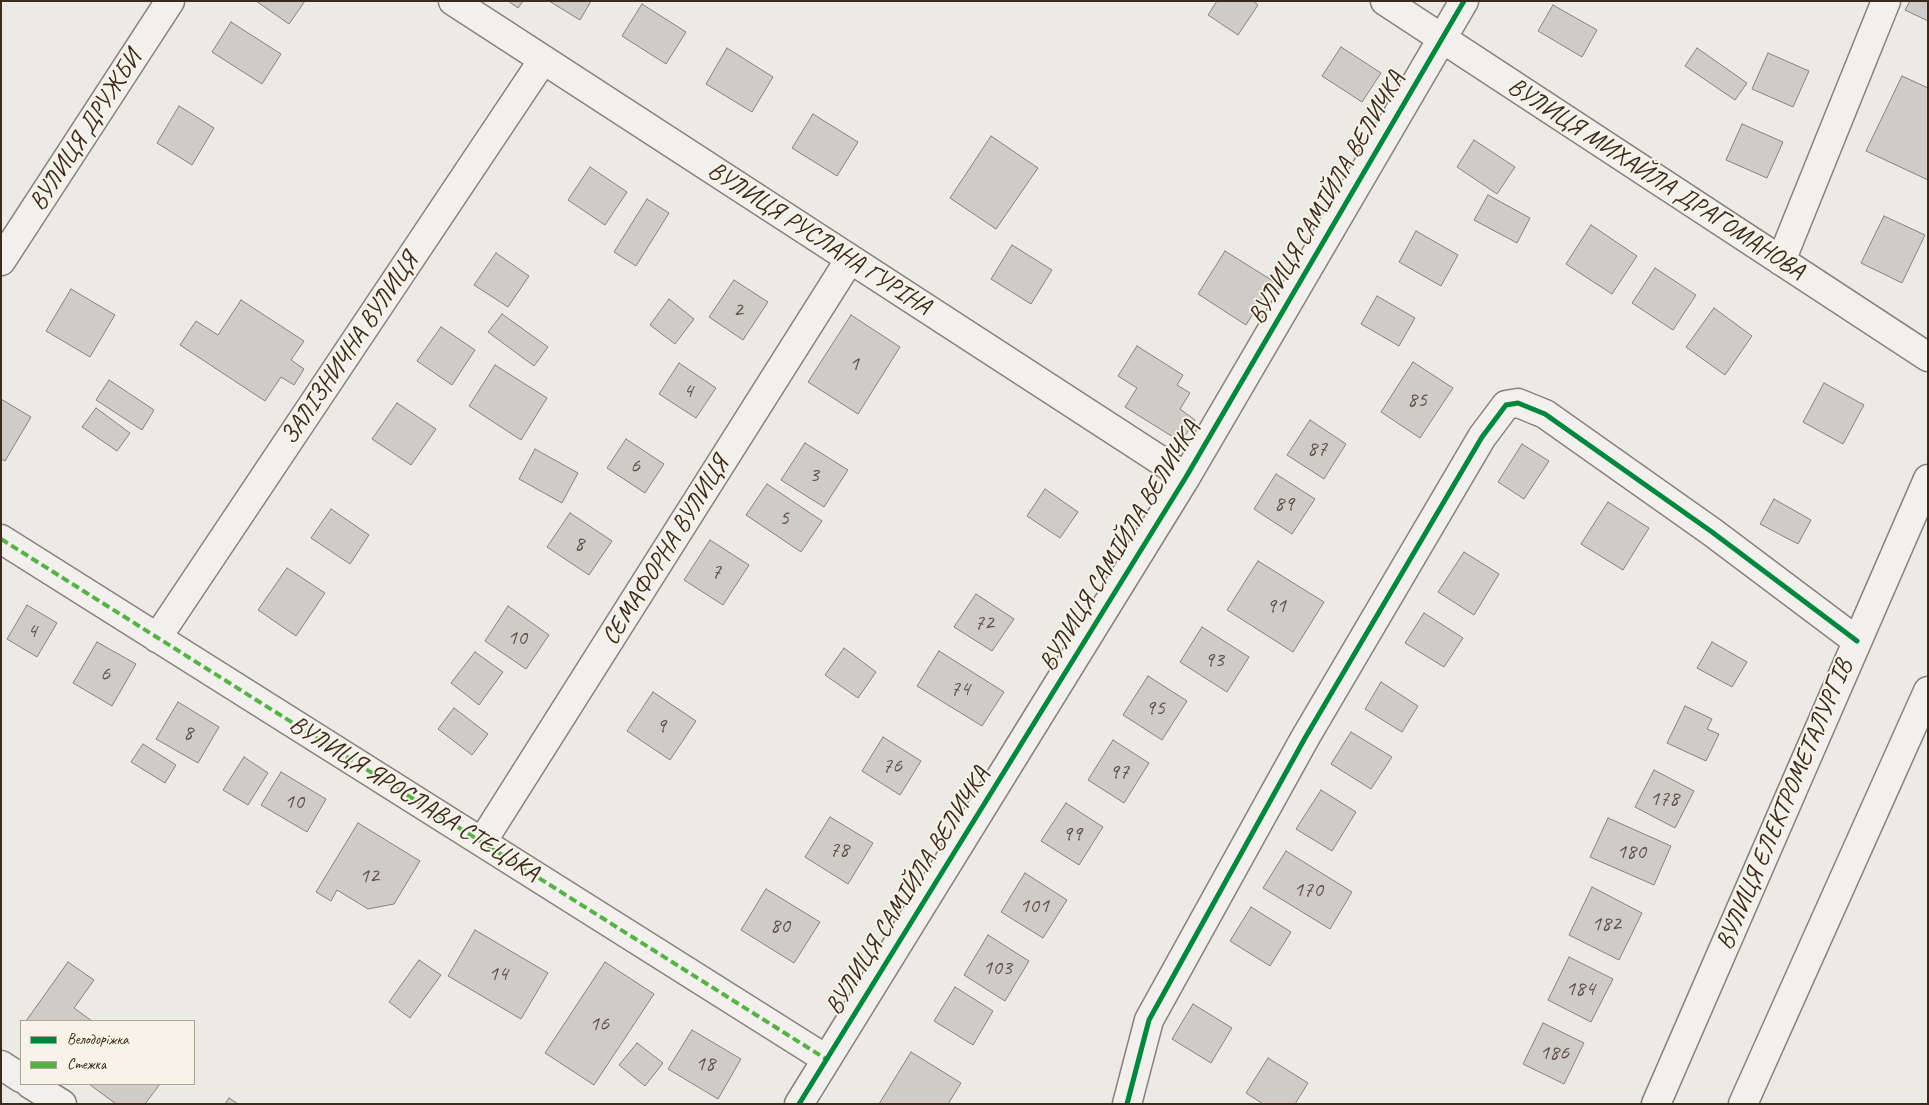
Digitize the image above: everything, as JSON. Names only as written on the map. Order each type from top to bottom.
[{"type":"street","name":"ВУЛИЦЯ ДРУЖБИ","points":[[1,261],[170,1]]},
{"type":"street","name":"ВУЛИЦЯ РУСЛАНА ГУРІНА","points":[[452,1],[1186,477]]},
{"type":"street","name":"ВУЛИЦЯ МИХАЙЛА ДРАГОМАНОВА","points":[[1385,1],[1928,356]]},
{"type":"street","name":"ВУЛИЦЯ САМІЙЛА ВЕЛИЧКА","points":[[799,1104],[1186,477],[1464,1]]},
{"type":"street","points":[[1781,261],[1886,1]]},
{"type":"street","name":"ЗАЛІЗНИЧНА ВУЛИЦЯ","points":[[157,638],[543,60]]},
{"type":"street","name":"СЕМАФОРНА ВУЛИЦЯ","points":[[482,842],[850,259]]},
{"type":"street","points":[[1127,1104],[1149,1020],[1305,738],[1482,437],[1506,406],[1518,403],[1545,414],[1712,532],[1857,641]]},
{"type":"street","name":"ВУЛИЦЯ ЕЛЕКТРОМЕТАЛУРГІВ","points":[[1656,1104],[1928,479]]},
{"type":"street","name":"ВУЛИЦЯ ЯРОСЛАВА СТЕЦЬКА","points":[[1,539],[826,1059]]},
{"type":"street","points":[[1743,1104],[1928,691]]},
{"type":"street","points":[[1,1065],[20,1077]]},
{"type":"street","points":[[32,1085],[62,1104]]},
{"type":"building","points":[[256,1],[305,1],[289,24]]},
{"type":"building","points":[[508,1],[523,1],[518,8]]},
{"type":"building","points":[[549,1],[591,1],[580,20]]},
{"type":"building","points":[[1217,1],[1253,1],[1258,5],[1238,35],[1208,15]]},
{"type":"building","points":[[1910,1],[1928,1],[1928,21],[1905,10]]},
{"type":"building","points":[[642,4],[686,32],[666,64],[622,36]]},
{"type":"building","points":[[1553,5],[1597,30],[1582,57],[1538,31]]},
{"type":"building","points":[[231,22],[281,54],[262,84],[212,52]]},
{"type":"building","points":[[1341,47],[1381,73],[1362,102],[1322,76]]},
{"type":"building","points":[[727,48],[773,77],[752,112],[706,84]]},
{"type":"building","points":[[1697,48],[1747,83],[1735,100],[1685,66]]},
{"type":"building","points":[[1768,53],[1809,71],[1793,107],[1752,89]]},
{"type":"building","points":[[1902,76],[1928,88],[1928,180],[1866,151]]},
{"type":"building","points":[[179,106],[214,128],[192,165],[157,143]]},
{"type":"building","points":[[813,114],[858,142],[837,176],[792,148]]},
{"type":"building","points":[[1742,124],[1783,142],[1767,178],[1726,160]]},
{"type":"building","points":[[991,136],[1038,168],[996,229],[950,198]]},
{"type":"building","points":[[1474,140],[1515,167],[1497,194],[1457,167]]},
{"type":"building","points":[[590,167],[627,192],[605,225],[568,200]]},
{"type":"building","points":[[1488,195],[1530,218],[1517,243],[1474,220]]},
{"type":"building","points":[[647,199],[669,213],[636,266],[614,252]]},
{"type":"building","points":[[1884,216],[1925,235],[1902,283],[1861,263]]},
{"type":"building","points":[[1591,225],[1637,256],[1612,294],[1566,264]]},
{"type":"building","points":[[1416,231],[1458,255],[1441,286],[1399,262]]},
{"type":"building","points":[[1012,245],[1052,270],[1031,304],[991,279]]},
{"type":"building","points":[[1225,251],[1273,281],[1246,325],[1198,294]]},
{"type":"building","points":[[496,253],[529,276],[508,307],[474,285]]},
{"type":"building","points":[[1655,268],[1696,295],[1673,330],[1632,303]]},
{"type":"building","points":[[734,280],[768,302],[743,340],[709,317]]},
{"type":"building","points":[[71,289],[115,315],[90,357],[46,331]]},
{"type":"building","points":[[1377,296],[1415,318],[1399,346],[1361,324]]},
{"type":"building","points":[[669,299],[694,319],[675,344],[650,325]]},
{"type":"building","points":[[241,300],[304,341],[291,360],[304,369],[294,385],[281,377],[265,401],[180,345],[196,321],[218,335]]},
{"type":"building","points":[[1714,308],[1752,336],[1725,375],[1686,347]]},
{"type":"building","points":[[502,314],[548,347],[534,366],[488,332]]},
{"type":"building","points":[[851,315],[900,347],[858,414],[808,382]]},
{"type":"building","points":[[441,327],[475,350],[452,385],[417,361]]},
{"type":"building","points":[[1137,346],[1183,375],[1177,385],[1190,393],[1180,409],[1195,420],[1181,442],[1125,407],[1137,388],[1118,376]]},
{"type":"building","points":[[1413,362],[1453,388],[1420,438],[1381,412]]},
{"type":"building","points":[[679,363],[716,388],[696,418],[659,394]]},
{"type":"building","points":[[495,365],[547,398],[521,440],[469,406]]},
{"type":"building","points":[[109,380],[154,410],[142,430],[96,400]]},
{"type":"building","points":[[1824,383],[1864,405],[1843,444],[1803,422]]},
{"type":"building","points":[[1,399],[31,417],[5,461],[1,459]]},
{"type":"building","points":[[397,403],[436,429],[411,465],[372,439]]},
{"type":"building","points":[[96,408],[130,433],[117,451],[82,427]]},
{"type":"building","points":[[1310,420],[1346,444],[1324,479],[1287,455]]},
{"type":"building","points":[[626,439],[664,464],[645,493],[607,468]]},
{"type":"building","points":[[805,443],[848,470],[824,507],[781,480]]},
{"type":"building","points":[[1522,444],[1549,461],[1524,499],[1498,482]]},
{"type":"building","points":[[535,449],[578,473],[562,503],[519,479]]},
{"type":"building","points":[[1276,474],[1315,499],[1292,534],[1254,509]]},
{"type":"building","points":[[767,484],[822,521],[801,552],[746,515]]},
{"type":"building","points":[[1045,489],[1078,512],[1060,538],[1027,516]]},
{"type":"building","points":[[1774,499],[1811,520],[1798,544],[1760,524]]},
{"type":"building","points":[[1608,502],[1649,528],[1623,570],[1581,544]]},
{"type":"building","points":[[331,509],[369,535],[350,564],[311,538]]},
{"type":"building","points":[[570,513],[612,541],[589,575],[547,547]]},
{"type":"building","points":[[710,540],[749,565],[723,605],[684,580]]},
{"type":"building","points":[[1464,552],[1499,574],[1474,615],[1438,592]]},
{"type":"building","points":[[1258,561],[1324,602],[1293,652],[1227,610]]},
{"type":"building","points":[[287,568],[325,593],[296,636],[258,610]]},
{"type":"building","points":[[976,594],[1014,619],[992,651],[954,627]]},
{"type":"building","points":[[27,605],[57,623],[37,657],[7,639]]},
{"type":"building","points":[[508,606],[549,635],[526,669],[485,641]]},
{"type":"building","points":[[1424,613],[1463,638],[1444,667],[1405,643]]},
{"type":"building","points":[[1202,627],[1249,657],[1227,692],[1180,662]]},
{"type":"building","points":[[97,642],[136,664],[112,706],[73,683]]},
{"type":"building","points":[[1712,642],[1747,662],[1732,687],[1697,668]]},
{"type":"building","points":[[844,648],[876,672],[858,698],[825,675]]},
{"type":"building","points":[[939,651],[1004,692],[982,726],[917,686]]},
{"type":"building","points":[[475,652],[503,672],[479,705],[451,683]]},
{"type":"building","points":[[1148,676],[1187,701],[1162,740],[1123,715]]},
{"type":"building","points":[[1381,682],[1418,706],[1402,732],[1365,709]]},
{"type":"building","points":[[653,692],[696,721],[670,760],[627,731]]},
{"type":"building","points":[[178,702],[219,727],[198,763],[156,739]]},
{"type":"building","points":[[1685,706],[1712,719],[1707,729],[1719,734],[1706,761],[1667,743]]},
{"type":"building","points":[[454,708],[488,734],[472,755],[438,729]]},
{"type":"building","points":[[1351,732],[1392,757],[1371,789],[1331,764]]},
{"type":"building","points":[[883,737],[921,761],[900,795],[862,771]]},
{"type":"building","points":[[1113,740],[1149,763],[1124,803],[1088,780]]},
{"type":"building","points":[[143,744],[176,765],[165,783],[131,762]]},
{"type":"building","points":[[244,757],[268,773],[248,805],[223,790]]},
{"type":"building","points":[[1654,770],[1694,791],[1675,828],[1635,807]]},
{"type":"building","points":[[281,772],[326,799],[307,832],[261,805]]},
{"type":"building","points":[[1321,790],[1356,812],[1332,851],[1296,829]]},
{"type":"building","points":[[1066,803],[1103,827],[1079,865],[1041,841]]},
{"type":"building","points":[[830,817],[873,843],[848,884],[805,857]]},
{"type":"building","points":[[1608,818],[1671,846],[1654,885],[1590,857]]},
{"type":"building","points":[[358,823],[420,861],[394,904],[368,909],[337,890],[331,901],[316,892]]},
{"type":"building","points":[[1286,851],[1352,892],[1330,929],[1263,888]]},
{"type":"building","points":[[1025,873],[1067,900],[1043,938],[1001,912]]},
{"type":"building","points":[[1592,887],[1642,913],[1619,960],[1569,935]]},
{"type":"building","points":[[766,889],[820,922],[794,963],[741,930]]},
{"type":"building","points":[[1251,907],[1291,932],[1270,966],[1230,941]]},
{"type":"building","points":[[475,930],[548,973],[521,1019],[448,976]]},
{"type":"building","points":[[988,935],[1029,961],[1005,1001],[964,975]]},
{"type":"building","points":[[1569,957],[1613,979],[1591,1022],[1548,1000]]},
{"type":"building","points":[[419,960],[441,975],[410,1018],[389,1002]]},
{"type":"building","points":[[68,962],[94,980],[74,1008],[91,1020],[27,1020]]},
{"type":"building","points":[[605,962],[654,994],[594,1085],[545,1053]]},
{"type":"building","points":[[955,987],[993,1011],[973,1045],[934,1021]]},
{"type":"building","points":[[1193,1004],[1232,1028],[1211,1063],[1172,1039]]},
{"type":"building","points":[[1543,1023],[1584,1043],[1564,1084],[1523,1064]]},
{"type":"building","points":[[692,1030],[741,1059],[718,1099],[668,1069]]},
{"type":"building","points":[[637,1043],[663,1063],[645,1086],[619,1065]]},
{"type":"building","points":[[911,1052],[961,1083],[948,1104],[879,1104]]},
{"type":"building","points":[[1268,1058],[1308,1083],[1295,1104],[1263,1104],[1246,1093]]},
{"type":"building","points":[[90,1085],[159,1085],[145,1104],[116,1104]]},
{"type":"building","points":[[229,1098],[238,1104],[225,1104]]},
{"type":"marked path","points":[[1,539],[826,1059]]},
{"type":"cycle path","points":[[799,1104],[1186,477],[1464,1]]},
{"type":"cycle path","points":[[1127,1104],[1149,1020],[1305,738],[1482,437],[1506,405],[1518,403],[1545,414],[1712,532],[1857,641]]}]
